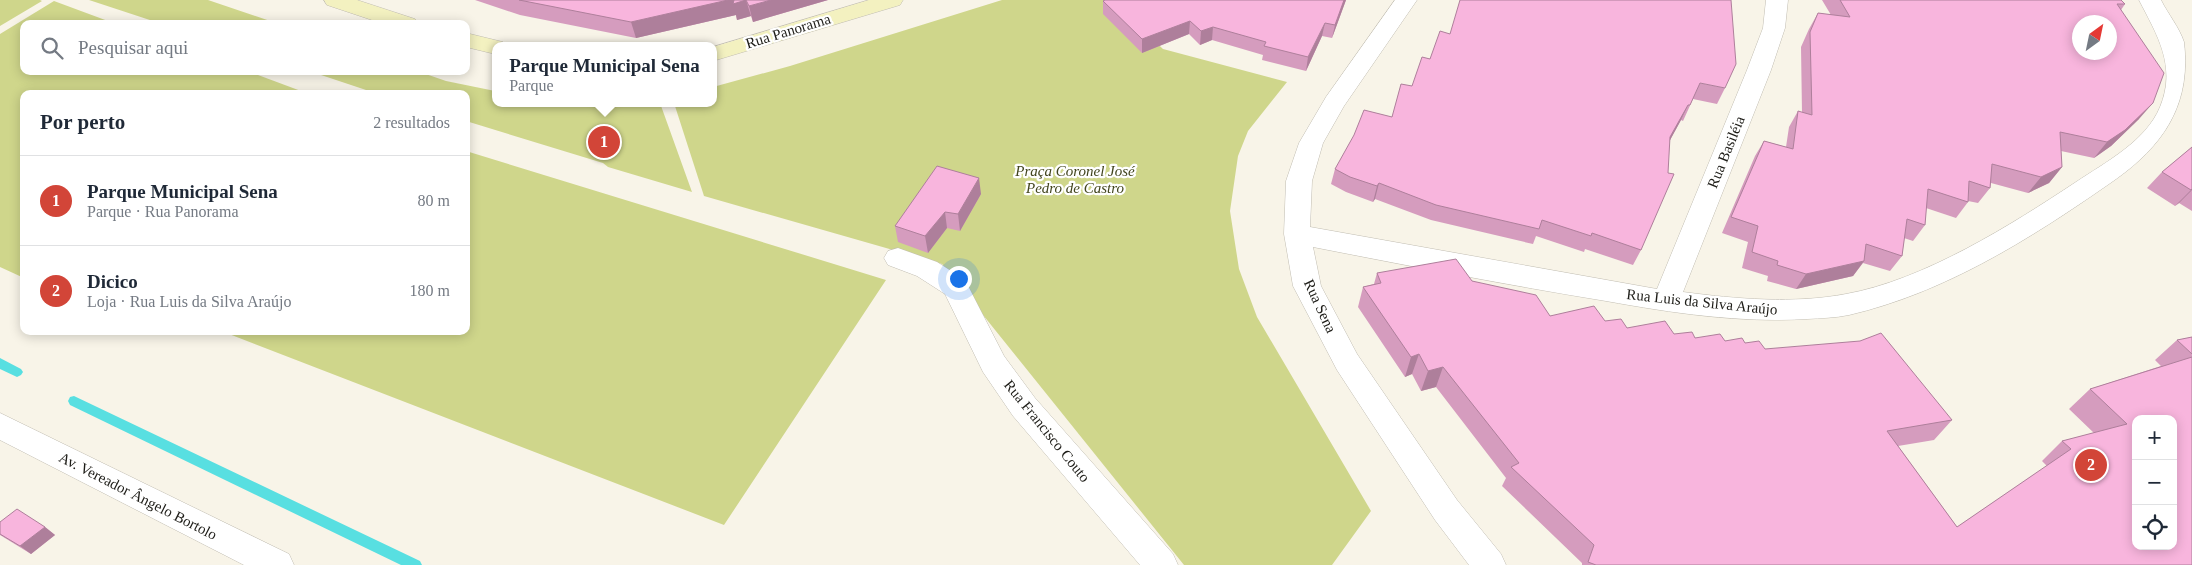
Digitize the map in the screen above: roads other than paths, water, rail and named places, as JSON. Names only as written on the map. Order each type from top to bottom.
[{"type":"street","points":[[335,0],[395,20]]},
{"type":"street","name":"Rua Panorama","points":[[717,53],[892,0]]},
{"type":"street","name":"Rua Sena","points":[[1406,0],[1376,46],[1334,103],[1311,144],[1299,181],[1297,234],[1307,286],[1347,362],[1446,510],[1489,565]]},
{"type":"street","name":"Rua Basiléia","points":[[1666,301],[1759,70],[1774,28],[1777,0]]},
{"type":"street","name":"Rua Luis da Silva Araújo","points":[[1297,234],[1666,301],[1774,312],[1849,305],[1910,286],[1987,248],[2062,205],[2128,160],[2162,131],[2177,108],[2182,78],[2173,42],[2150,0]]},
{"type":"street","points":[[470,41],[492,46]]},
{"type":"street","name":"Rua Francisco Couto","points":[[898,258],[927,269],[955,287],[993,364],[1024,407],[1161,565]]},
{"type":"street","name":"Av. Vereador Ângelo Bortolo","points":[[0,426],[277,565]]},
{"type":"waterway","points":[[0,363],[17,372]]},
{"type":"waterway","points":[[74,401],[415,565]]},
{"type":"place","name":"Parque Municipal Sena","points":[[604,142]]},
{"type":"place","name":"Dicico","points":[[2091,465]]},
{"type":"park label","name":"Praça Coronel José Pedro de Castro","points":[[1075,180]]}]
